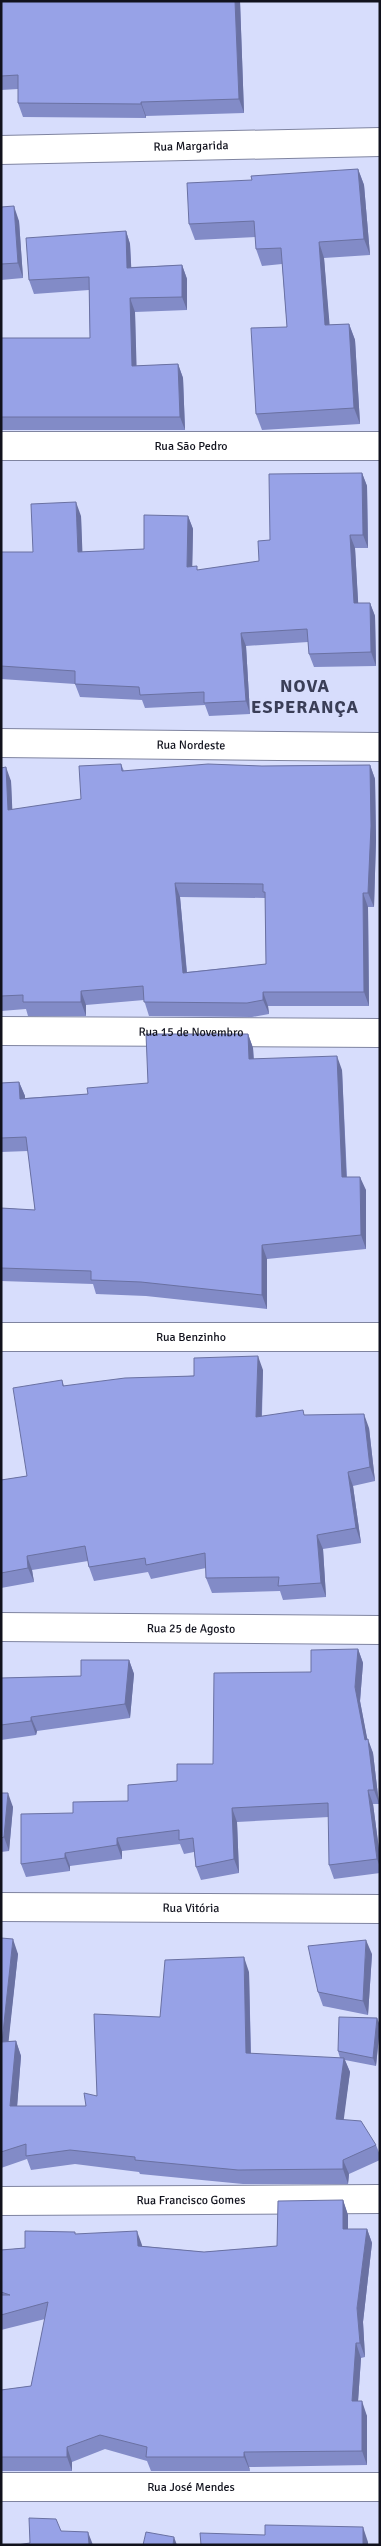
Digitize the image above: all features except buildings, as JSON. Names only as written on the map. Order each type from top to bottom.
[{"type":"street","name":"Rua Margarida","points":[[1,150],[380,142]]},
{"type":"street","name":"Rua São Pedro","points":[[1,446],[380,446]]},
{"type":"street","name":"Rua Nordeste","points":[[1,743],[380,747]]},
{"type":"street","name":"Rua 15 de Novembro","points":[[1,1031],[380,1033]]},
{"type":"street","name":"Rua Benzinho","points":[[1,1337],[380,1337]]},
{"type":"street","name":"Rua 25 de Agosto","points":[[1,1627],[380,1630]]},
{"type":"street","name":"Rua Vitória","points":[[1,1907],[380,1909]]},
{"type":"street","name":"Rua Francisco Gomes","points":[[1,2201],[380,2199]]},
{"type":"street","name":"Rua José Mendes","points":[[1,2487],[380,2487]]},
{"type":"district","name":"NOVA ESPERANÇA","points":[[305,696]]}]
